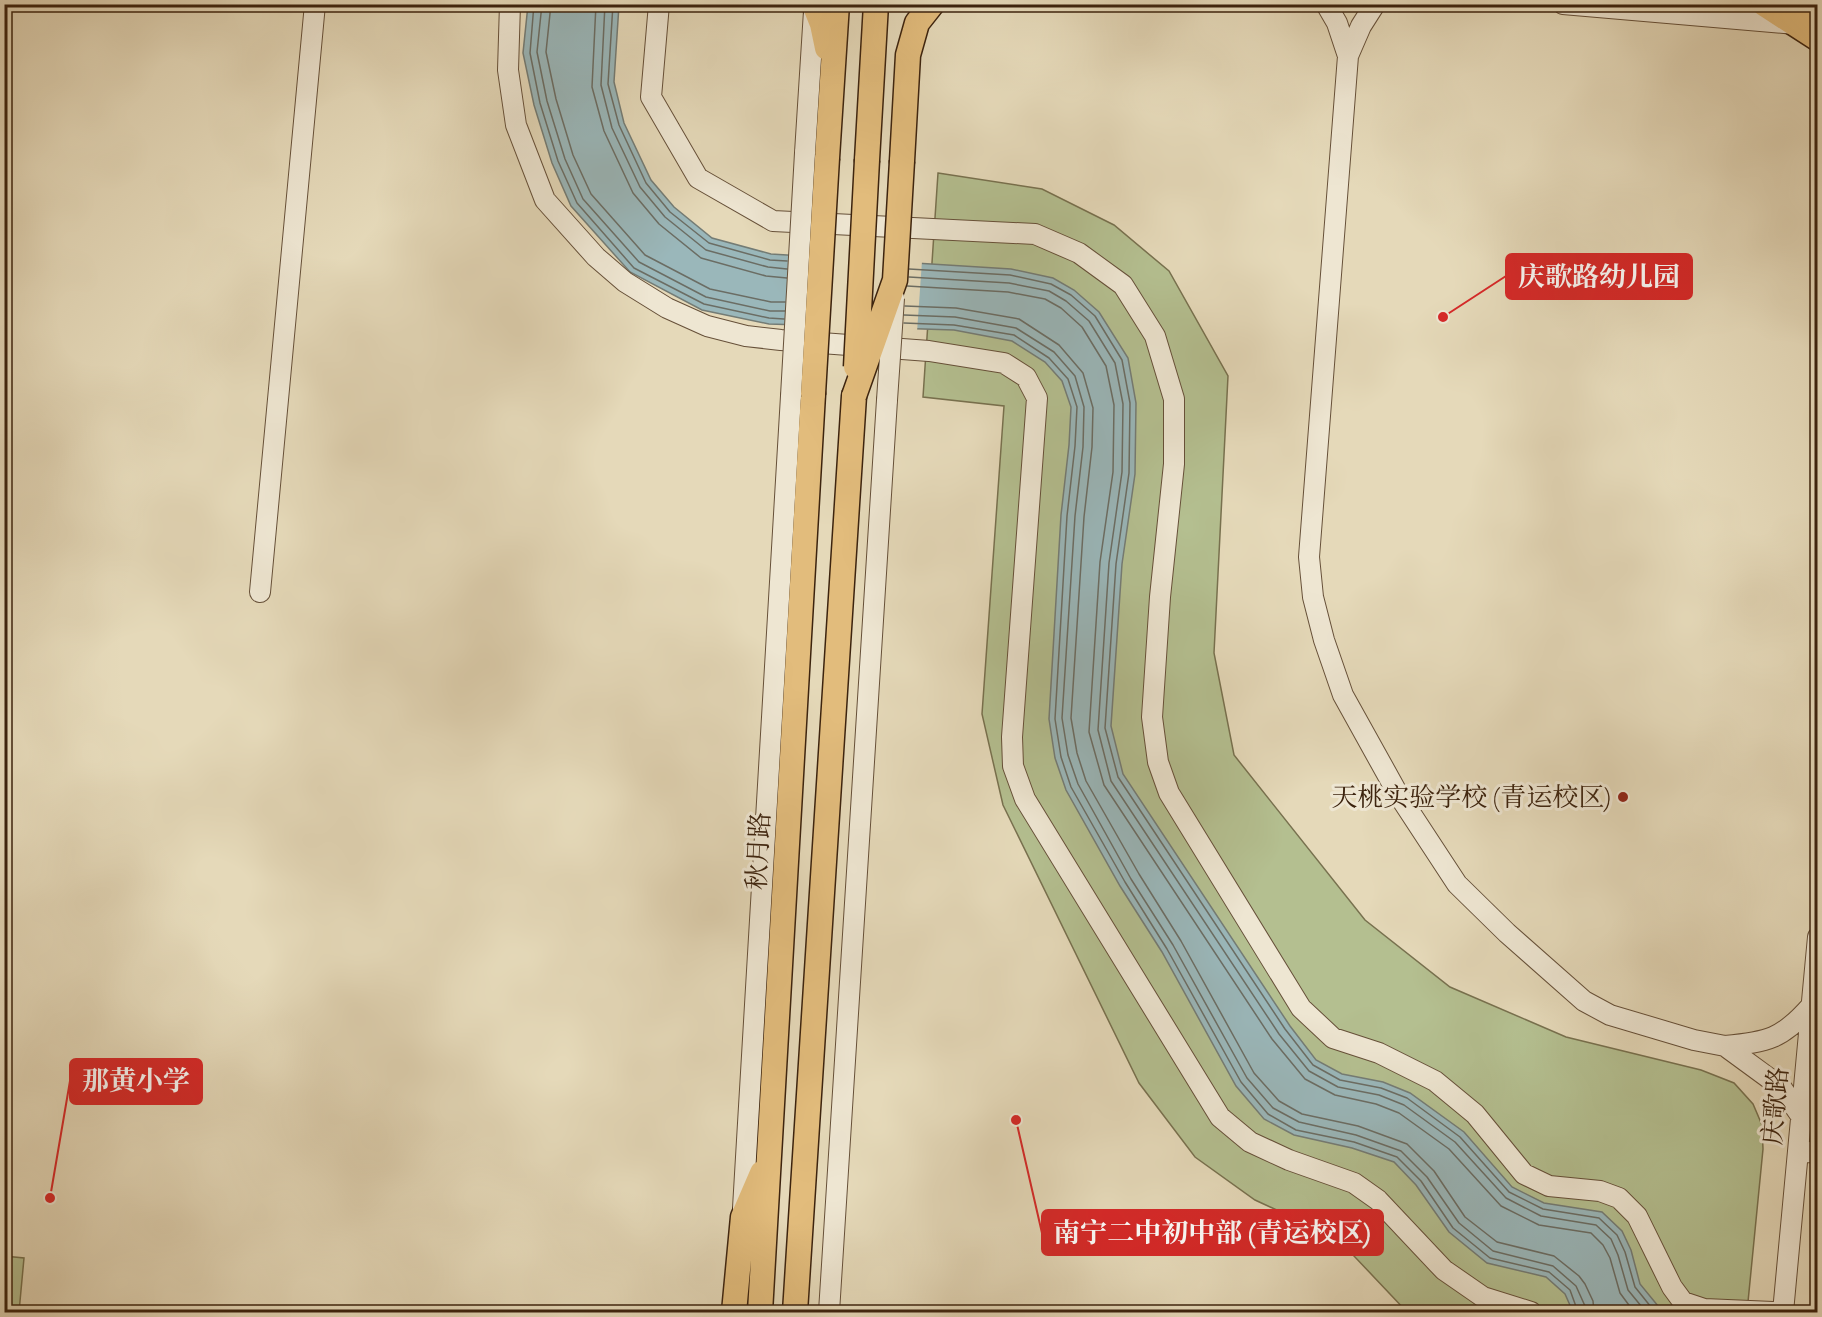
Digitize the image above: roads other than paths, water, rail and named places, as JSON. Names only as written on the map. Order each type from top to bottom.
[{"type":"main road","name":"秋月路","points":[[760,1312],[769,1157],[802,395],[816,155],[833,72],[837,4]]},
{"type":"main road","points":[[795,1312],[854,396],[876,4]]},
{"type":"main road","points":[[854,396],[895,280],[908,55],[917,23],[932,4]]},
{"type":"main road","points":[[1764,4],[1818,39]]},
{"type":"main road","points":[[1773,4],[1818,10]]},
{"type":"main road","points":[[814,5],[822,24],[833,72]]},
{"type":"main road","points":[[734,1312],[742,1217],[769,1157]]},
{"type":"street","points":[[260,592],[315,4]]},
{"type":"street","points":[[510,4],[508,70],[516,125],[545,200],[596,257],[625,282],[667,308],[707,326],[746,336],[929,351],[1004,363],[1026,377],[1037,398],[1012,737],[1013,766],[1025,799],[1220,1117],[1250,1142],[1289,1160],[1354,1183],[1378,1200],[1443,1270],[1483,1298],[1531,1312]]},
{"type":"street","points":[[659,4],[651,97],[698,178],[772,220],[1035,234],[1079,253],[1123,285],[1155,336],[1174,399],[1173,464],[1160,597],[1152,717],[1158,762],[1169,793],[1301,1008],[1333,1038],[1379,1053],[1435,1081],[1475,1114],[1524,1174],[1549,1186],[1600,1191],[1619,1198],[1637,1216],[1672,1287],[1683,1302],[1704,1309],[1773,1312]]},
{"type":"street","points":[[1326,4],[1337,23],[1348,56]]},
{"type":"street","points":[[1375,4],[1361,26],[1348,56],[1309,557],[1312,597],[1343,695],[1398,794],[1457,884],[1507,933],[1584,1001],[1610,1015],[1694,1040],[1725,1046],[1748,1044],[1777,1037],[1794,1026],[1811,1006]]},
{"type":"street","points":[[1563,4],[1795,24]]},
{"type":"street","points":[[814,5],[816,155]]},
{"type":"street","points":[[829,1312],[895,280]]},
{"type":"street","points":[[742,1217],[802,395]]},
{"type":"street","name":"庆歌路","points":[[1783,1312],[1786,1279],[1808,1152],[1801,1116],[1818,937]]},
{"type":"street","points":[[1725,1046],[1781,1087],[1801,1116]]},
{"type":"water","points":[[528,5],[619,5],[614,82],[624,123],[651,180],[674,207],[712,238],[771,254],[1011,269],[1053,278],[1074,290],[1099,312],[1128,358],[1136,403],[1135,474],[1122,564],[1111,726],[1123,774],[1290,1026],[1316,1060],[1342,1074],[1383,1082],[1410,1093],[1464,1132],[1512,1187],[1544,1203],[1602,1212],[1622,1231],[1631,1250],[1640,1284],[1663,1312],[1573,1312],[1565,1294],[1546,1277],[1487,1263],[1449,1232],[1416,1185],[1394,1162],[1352,1148],[1294,1135],[1264,1119],[1236,1086],[1162,952],[1120,886],[1066,790],[1055,758],[1049,719],[1061,515],[1071,407],[1062,381],[1045,362],[1012,341],[954,330],[769,324],[702,310],[630,272],[571,206],[552,163],[534,105],[523,53]]},
{"type":"place","name":"庆歌路幼儿园","points":[[1443,317]]},
{"type":"place","name":"天桃实验学校 (青运校区)","points":[[1623,797]]},
{"type":"place","name":"南宁二中初中部 (青运校区)","points":[[1016,1120]]},
{"type":"place","name":"那黄小学","points":[[50,1198]]}]
